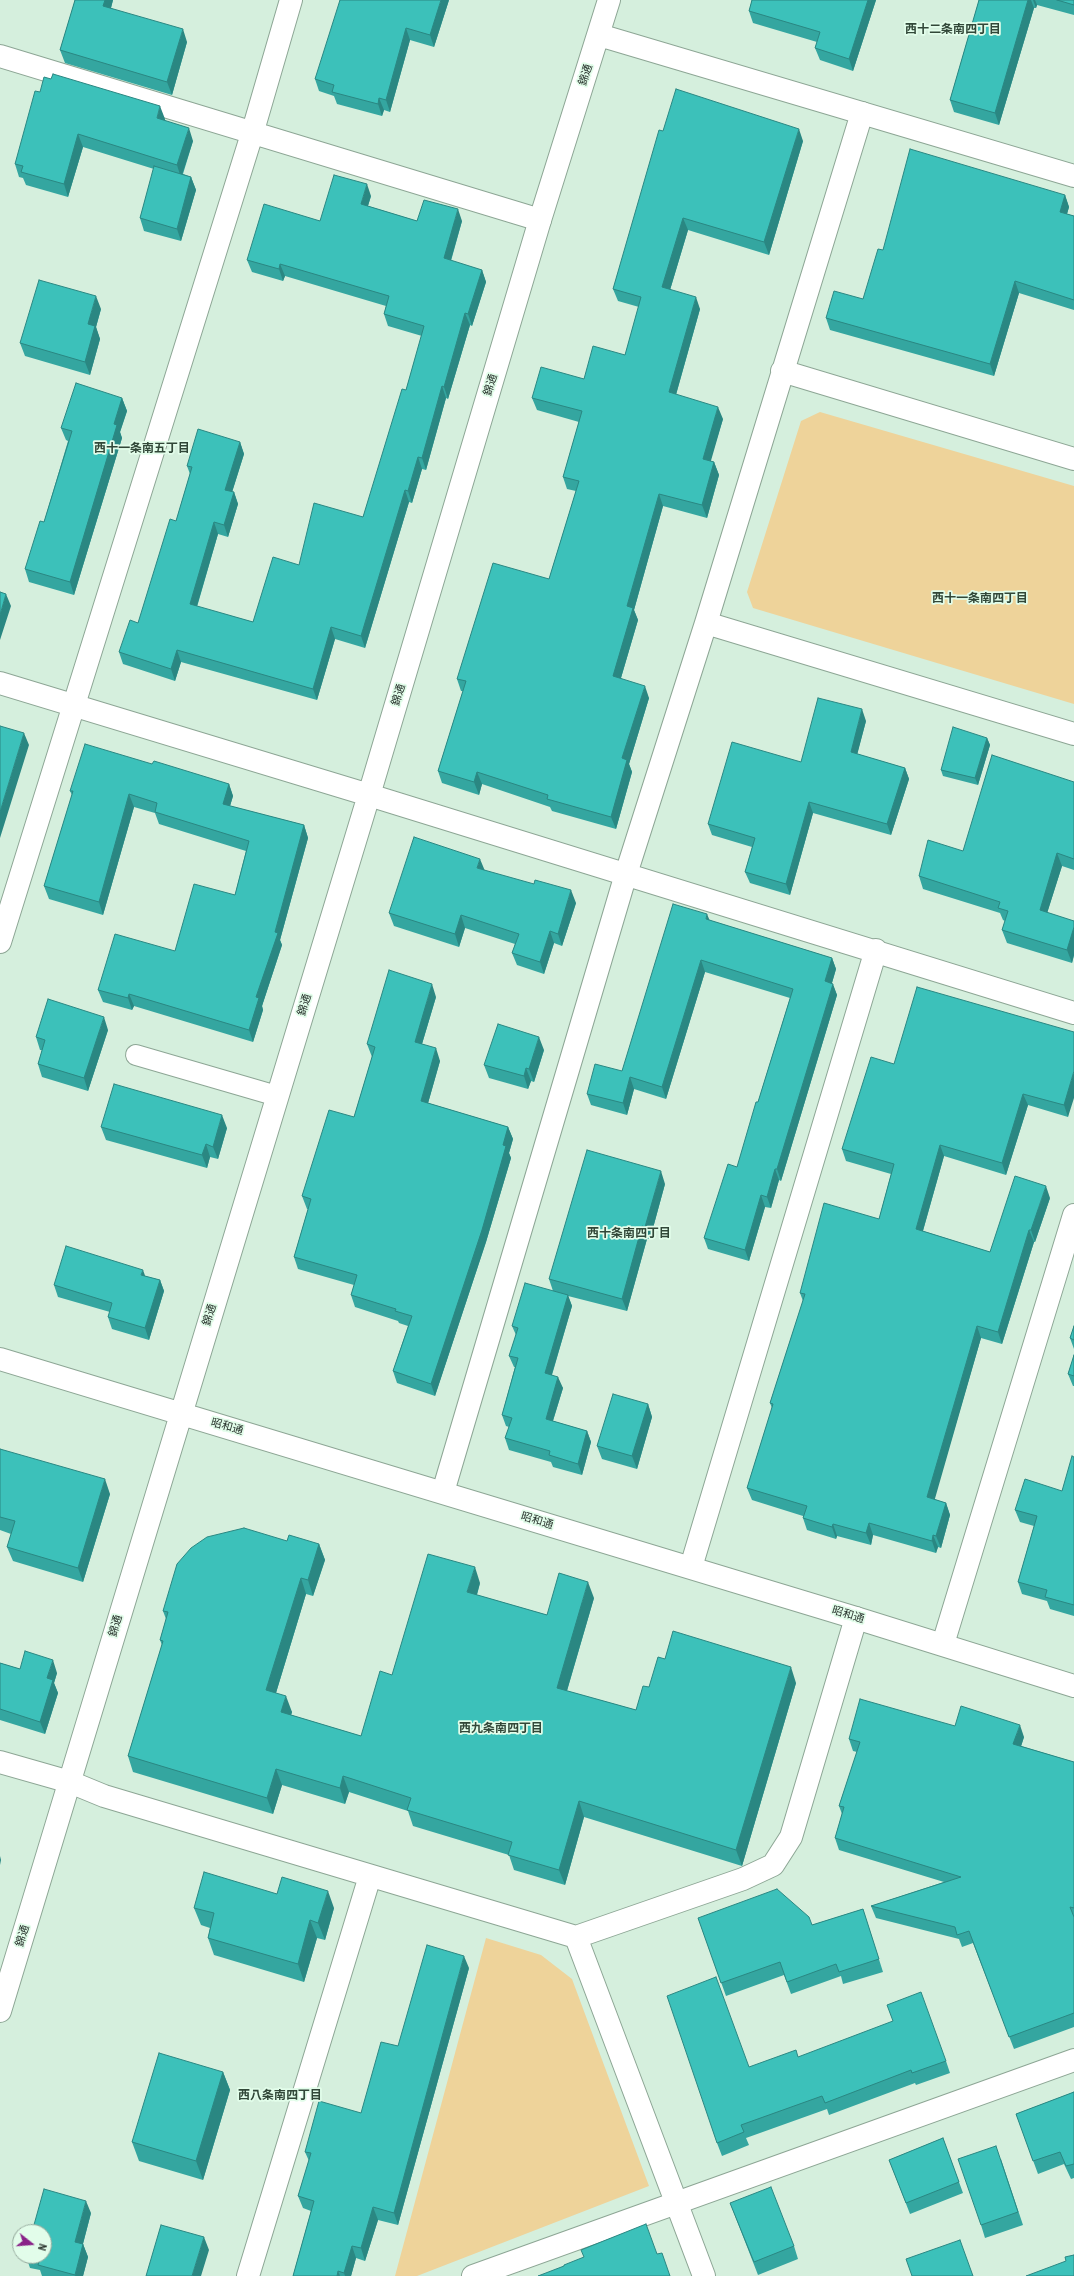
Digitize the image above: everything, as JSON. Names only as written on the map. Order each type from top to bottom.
[{"type":"street","points":[[0,942],[252,134],[291,0]]},
{"type":"street","name":"錦通","points":[[0,2011],[180,1413],[369,795],[540,220],[610,0]]},
{"type":"street","points":[[599,35],[1074,176]]},
{"type":"street","points":[[0,56],[252,134],[540,220]]},
{"type":"street","points":[[443,1492],[626,874],[706,623],[862,113]]},
{"type":"street","points":[[782,371],[1074,459]]},
{"type":"street","points":[[706,623],[1074,734]]},
{"type":"street","points":[[0,683],[876,950],[1074,1013]]},
{"type":"street","points":[[691,1568],[876,950]]},
{"type":"street","points":[[943,1644],[1074,1215]]},
{"type":"street","name":"昭和通","points":[[0,1359],[943,1644],[1074,1686]]},
{"type":"street","points":[[0,1762],[70,1782],[104,1796],[576,1937],[743,1880],[773,1865],[791,1837],[856,1618]]},
{"type":"street","points":[[248,2276],[370,1876]]},
{"type":"street","points":[[576,1937],[704,2276]]},
{"type":"street","points":[[473,2276],[675,2202],[1074,2060]]},
{"type":"lane","points":[[136,1055],[277,1096]]},
{"type":"shaded area","points":[[820,412],[1074,486],[1074,704],[753,608],[747,592],[801,421]]},
{"type":"shaded area","points":[[486,1938],[541,1955],[572,1979],[649,2186],[417,2276],[395,2276]]},
{"type":"building","points":[[75,0],[105,0],[103,6],[183,29],[167,82],[60,50]]},
{"type":"building","points":[[340,0],[441,0],[430,35],[406,28],[386,100],[379,98],[378,104],[332,92],[334,85],[315,79]]},
{"type":"building","points":[[752,0],[868,0],[849,59],[815,48],[820,32],[749,11]]},
{"type":"building","points":[[979,0],[1028,0],[995,113],[950,100]]},
{"type":"building","points":[[1057,0],[1074,0],[1074,5]]},
{"type":"building","points":[[53,74],[160,106],[157,118],[189,128],[177,165],[78,134],[64,184],[21,172],[23,166],[15,164],[35,91],[40,92],[44,77],[51,79]]},
{"type":"building","points":[[676,89],[799,129],[764,242],[683,218],[662,287],[696,297],[669,392],[718,407],[703,459],[714,462],[702,505],[659,494],[627,606],[633,608],[613,676],[645,686],[622,758],[627,760],[611,817],[547,799],[548,795],[477,772],[474,782],[438,771],[466,681],[457,679],[493,563],[549,579],[579,481],[563,477],[582,411],[532,398],[541,367],[584,379],[593,346],[625,355],[641,297],[613,289],[659,130],[663,131]]},
{"type":"building","points":[[910,149],[1065,195],[1060,212],[1074,216],[1074,300],[1015,281],[990,364],[826,318],[834,291],[863,299],[878,249],[883,250]]},
{"type":"building","points":[[154,166],[191,177],[177,229],[140,218]]},
{"type":"building","points":[[334,175],[367,184],[361,204],[417,221],[424,200],[458,209],[444,258],[482,270],[468,314],[465,313],[444,387],[442,386],[422,458],[418,457],[408,491],[405,490],[361,636],[331,627],[313,689],[177,650],[171,669],[119,652],[130,620],[138,623],[170,519],[176,521],[192,467],[187,466],[198,429],[240,442],[225,490],[234,492],[224,525],[214,522],[190,604],[253,622],[273,557],[299,565],[314,503],[363,517],[402,389],[406,390],[424,326],[384,314],[389,296],[280,264],[279,269],[247,260],[264,204],[320,221]]},
{"type":"building","points":[[39,280],[96,296],[88,324],[95,326],[85,362],[20,343]]},
{"type":"building","points":[[76,383],[122,398],[114,424],[117,425],[70,582],[25,569],[40,521],[44,522],[72,431],[61,428]]},
{"type":"building","points":[[0,592],[6,594],[0,615]]},
{"type":"building","points":[[818,698],[862,709],[851,752],[905,768],[887,824],[809,802],[786,884],[745,872],[755,838],[708,824],[732,742],[801,762]]},
{"type":"building","points":[[0,726],[24,733],[0,812]]},
{"type":"building","points":[[953,727],[987,738],[975,778],[941,770]]},
{"type":"building","points":[[85,744],[152,764],[154,761],[229,784],[223,804],[304,825],[275,932],[278,933],[256,997],[259,998],[249,1030],[129,994],[128,998],[98,990],[115,934],[175,951],[194,884],[235,895],[249,841],[155,812],[157,803],[129,794],[99,902],[44,886],[73,791],[70,791]]},
{"type":"building","points":[[992,755],[1074,782],[1074,859],[1057,853],[1040,910],[1074,921],[1074,927],[1067,950],[1002,930],[1008,911],[998,908],[1000,902],[919,876],[928,840],[963,851]]},
{"type":"building","points":[[414,837],[480,859],[477,868],[534,884],[535,880],[571,890],[558,934],[550,931],[540,962],[512,953],[519,934],[461,915],[455,934],[389,913]]},
{"type":"building","points":[[673,904],[707,914],[706,919],[832,958],[825,981],[833,984],[777,1169],[775,1169],[767,1197],[761,1195],[745,1250],[704,1238],[728,1164],[737,1167],[756,1102],[758,1102],[793,989],[701,960],[662,1087],[630,1077],[623,1103],[587,1094],[595,1064],[622,1071]]},
{"type":"building","points":[[389,970],[432,984],[415,1042],[436,1048],[421,1101],[508,1127],[503,1145],[506,1146],[482,1230],[431,1384],[393,1371],[412,1316],[395,1311],[396,1309],[351,1295],[357,1275],[294,1257],[311,1199],[302,1196],[329,1110],[354,1117],[375,1047],[367,1044]]},
{"type":"building","points":[[917,987],[1074,1032],[1074,1071],[1064,1105],[1023,1094],[1002,1163],[940,1145],[916,1229],[990,1252],[1015,1176],[1046,1186],[1031,1230],[1029,1230],[998,1332],[977,1326],[927,1497],[946,1503],[936,1536],[933,1535],[932,1541],[869,1523],[866,1533],[833,1524],[832,1527],[803,1518],[807,1506],[747,1488],[773,1404],[770,1403],[805,1294],[800,1293],[824,1203],[879,1219],[894,1164],[842,1149],[871,1057],[894,1064]]},
{"type":"building","points":[[48,999],[104,1017],[84,1078],[38,1064],[45,1040],[36,1037]]},
{"type":"building","points":[[498,1024],[539,1037],[529,1069],[526,1068],[524,1076],[484,1065]]},
{"type":"building","points":[[114,1084],[222,1115],[213,1147],[206,1144],[202,1155],[101,1127]]},
{"type":"building","points":[[587,1150],[661,1171],[645,1227],[642,1226],[622,1299],[549,1279]]},
{"type":"building","points":[[66,1246],[143,1270],[141,1275],[160,1280],[145,1328],[108,1317],[112,1303],[54,1285]]},
{"type":"building","points":[[525,1283],[568,1295],[545,1373],[558,1377],[546,1419],[587,1431],[578,1464],[549,1455],[550,1451],[505,1438],[512,1418],[502,1415],[518,1358],[509,1356],[518,1328],[512,1326]]},
{"type":"building","points":[[1074,1326],[1074,1340],[1070,1338]]},
{"type":"building","points":[[1074,1355],[1074,1376],[1068,1374]]},
{"type":"building","points":[[613,1394],[648,1404],[632,1456],[597,1446]]},
{"type":"building","points":[[0,1449],[105,1479],[78,1568],[7,1547],[15,1521],[0,1517]]},
{"type":"building","points":[[1072,1456],[1074,1457],[1074,1605],[1045,1597],[1047,1590],[1018,1582],[1037,1516],[1015,1510],[1025,1479],[1062,1491]]},
{"type":"building","points":[[244,1528],[287,1541],[289,1535],[319,1544],[308,1580],[301,1578],[266,1690],[286,1696],[281,1712],[361,1736],[380,1671],[392,1675],[428,1554],[475,1567],[467,1592],[547,1615],[559,1573],[588,1582],[557,1688],[636,1710],[643,1686],[649,1687],[658,1657],[665,1659],[673,1631],[791,1667],[736,1850],[579,1801],[559,1870],[508,1855],[512,1842],[407,1810],[411,1798],[343,1776],[340,1788],[276,1769],[267,1798],[128,1756],[163,1641],[160,1640],[168,1612],[163,1611],[177,1564],[191,1548],[207,1537]]},
{"type":"building","points":[[25,1651],[53,1660],[47,1678],[53,1680],[40,1722],[0,1709],[0,1663],[20,1669]]},
{"type":"building","points":[[860,1699],[955,1726],[961,1706],[1020,1725],[1013,1744],[1074,1762],[1074,1908],[1070,1907],[1074,1917],[1074,2013],[1009,2037],[969,1931],[957,1935],[955,1927],[871,1906],[961,1877],[835,1838],[844,1807],[839,1806],[860,1742],[849,1739]]},
{"type":"building","points":[[204,1872],[277,1894],[282,1877],[328,1891],[318,1923],[310,1920],[298,1964],[208,1938],[214,1913],[194,1908]]},
{"type":"building","points":[[777,1889],[809,1917],[812,1925],[863,1909],[879,1959],[839,1972],[836,1964],[787,1982],[780,1962],[721,1983],[698,1918]]},
{"type":"building","points":[[427,1945],[464,1956],[394,2213],[373,2207],[361,2248],[352,2246],[344,2273],[338,2271],[337,2276],[293,2276],[314,2201],[298,2196],[311,2153],[305,2152],[319,2101],[361,2113],[381,2042],[398,2046]]},
{"type":"building","points":[[716,1977],[749,2067],[796,2050],[798,2057],[893,2021],[887,2005],[921,1992],[946,2061],[912,2073],[911,2070],[825,2103],[822,2096],[741,2125],[744,2132],[717,2143],[667,1996]]},
{"type":"building","points":[[159,2053],[223,2072],[196,2161],[132,2142]]},
{"type":"building","points":[[1074,2092],[1074,2164],[1066,2166],[1060,2152],[1033,2161],[1016,2114]]},
{"type":"building","points":[[943,2138],[959,2182],[906,2203],[889,2160]]},
{"type":"building","points":[[996,2146],[1018,2212],[981,2225],[958,2159]]},
{"type":"building","points":[[771,2187],[794,2246],[754,2262],[730,2203]]},
{"type":"building","points":[[44,2189],[86,2201],[75,2242],[83,2244],[75,2275],[38,2265],[52,2264],[52,2224],[34,2224]]},
{"type":"building","points":[[646,2224],[657,2254],[662,2253],[670,2276],[538,2276],[584,2257],[581,2250]]},
{"type":"building","points":[[161,2225],[204,2237],[192,2276],[146,2276]]},
{"type":"building","points":[[960,2240],[973,2276],[912,2276],[906,2259]]},
{"type":"building","points":[[1074,2255],[1074,2276],[1026,2276],[1066,2261],[1065,2257]]},
{"type":"district","name":"西十二条南四丁目","points":[[953,30]]},
{"type":"district","name":"西十一条南五丁目","points":[[142,449]]},
{"type":"district","name":"西十一条南四丁目","points":[[980,599]]},
{"type":"district","name":"西十条南四丁目","points":[[629,1234]]},
{"type":"district","name":"西九条南四丁目","points":[[501,1729]]},
{"type":"district","name":"西八条南四丁目","points":[[280,2096]]}]
